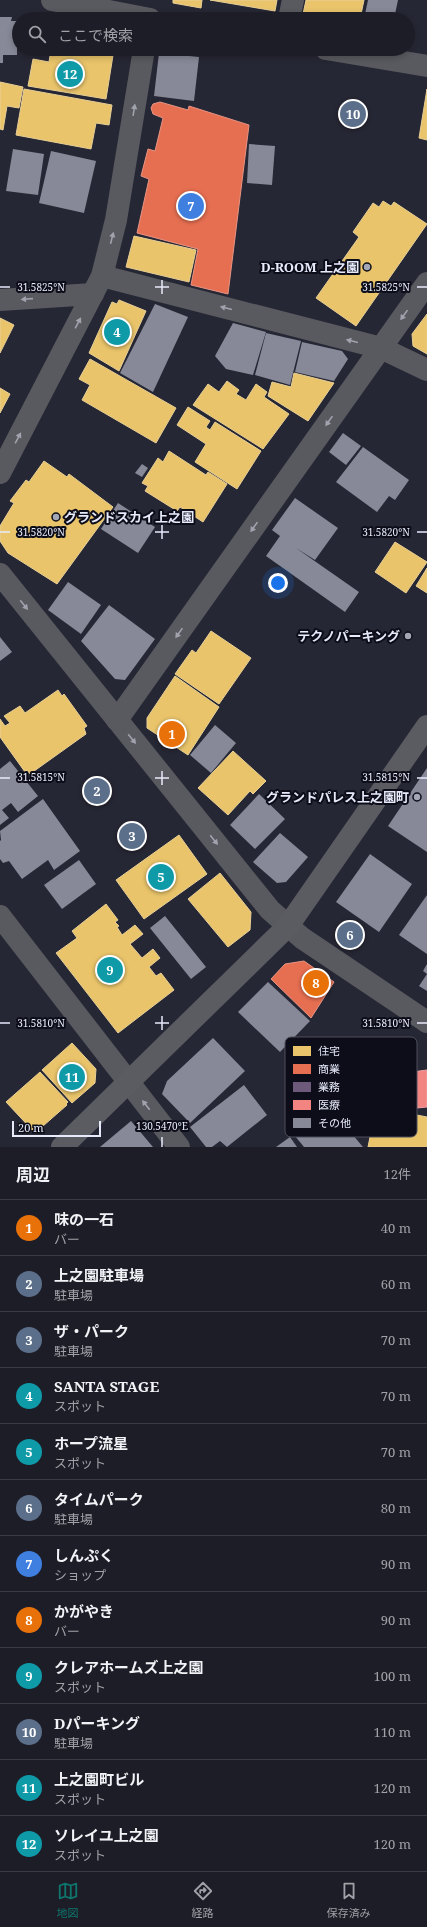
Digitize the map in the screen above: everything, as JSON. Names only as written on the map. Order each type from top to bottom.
[{"type":"street","points":[[52,0],[113,12]]},
{"type":"street","points":[[290,12],[293,0]]},
{"type":"street","points":[[0,473],[98,285],[116,220],[143,56]]},
{"type":"street","points":[[368,56],[427,66]]},
{"type":"street","points":[[117,720],[427,284]]},
{"type":"street","points":[[0,300],[98,285],[381,348],[427,370]]},
{"type":"street","points":[[0,574],[270,910],[313,946],[427,1022]]},
{"type":"street","points":[[62,1147],[129,1084],[288,926],[427,726]]},
{"type":"street","points":[[0,916],[179,1147]]},
{"type":"building: 住宅","points":[[173,0],[202,0],[201,8],[173,3]]},
{"type":"building: 住宅","points":[[210,0],[277,0],[275,11]]},
{"type":"building: 住宅","points":[[306,0],[364,0],[361,12],[303,12]]},
{"type":"building: 住宅","points":[[50,56],[113,56],[106,99],[28,86],[33,59],[49,62]]},
{"type":"building: 住宅","points":[[0,82],[23,87],[19,108],[7,106],[3,130],[0,129]]},
{"type":"building: 住宅","points":[[24,89],[112,105],[109,125],[96,123],[91,149],[16,135]]},
{"type":"building: 住宅","points":[[427,89],[427,140],[419,138]]},
{"type":"building: 住宅","name":"D-ROOM 上之園","points":[[383,201],[391,206],[394,202],[427,224],[356,326],[316,298],[359,237],[353,232],[373,203],[379,207]]},
{"type":"building: 住宅","points":[[134,236],[196,250],[189,282],[126,267]]},
{"type":"building: 住宅","points":[[119,300],[146,311],[119,371],[89,353],[112,302],[117,304]]},
{"type":"building: 住宅","points":[[427,314],[427,354],[413,346],[412,334]]},
{"type":"building: 住宅","points":[[0,318],[14,325],[0,353]]},
{"type":"building: 住宅","points":[[90,359],[176,408],[156,443],[82,400],[90,385],[79,379]]},
{"type":"building: 住宅","points":[[294,373],[334,383],[308,421],[268,396],[272,382],[291,387]]},
{"type":"building: 住宅","points":[[227,381],[239,390],[236,394],[246,400],[256,384],[267,392],[264,397],[289,414],[263,449],[193,405],[208,384],[219,392]]},
{"type":"building: 住宅","points":[[0,388],[10,394],[0,413]]},
{"type":"building: 住宅","points":[[188,407],[210,421],[206,427],[210,430],[215,422],[261,451],[237,489],[195,462],[206,444],[177,425]]},
{"type":"building: 住宅","points":[[169,451],[206,475],[208,472],[227,484],[203,522],[180,507],[177,511],[145,491],[148,486],[142,483],[158,458],[163,462]]},
{"type":"building: 住宅","name":"グランドスカイ上之園","points":[[44,461],[67,477],[69,474],[113,507],[57,584],[8,553],[0,541],[0,526],[14,503],[10,501],[26,480],[29,482]]},
{"type":"building: 住宅","points":[[395,542],[427,562],[406,593],[375,572]]},
{"type":"building: 住宅","points":[[427,568],[427,593],[416,586]]},
{"type":"building: 住宅","points":[[211,631],[251,658],[219,704],[175,674],[192,650],[196,653]]},
{"type":"building: 住宅","points":[[175,676],[219,707],[188,755],[147,728],[147,718]]},
{"type":"building: 住宅","points":[[58,690],[62,696],[64,694],[87,726],[84,728],[86,734],[30,774],[27,770],[25,772],[0,737],[0,719],[5,726],[10,723],[4,716],[20,706],[25,713]]},
{"type":"building: 住宅","points":[[233,751],[266,781],[253,794],[250,791],[228,815],[198,788]]},
{"type":"building: 住宅","points":[[179,835],[207,874],[144,919],[116,880]]},
{"type":"building: 住宅","points":[[220,873],[251,912],[250,930],[228,947],[188,899]]},
{"type":"building: 住宅","points":[[106,904],[118,920],[115,922],[119,926],[117,927],[122,935],[135,925],[143,934],[130,944],[142,958],[153,949],[160,958],[149,967],[156,976],[161,973],[174,990],[118,1033],[56,953],[77,938],[72,931]]},
{"type":"building: 住宅","points":[[72,1043],[96,1069],[95,1083],[72,1103],[42,1070]]},
{"type":"building: 住宅","points":[[40,1072],[68,1102],[66,1104],[67,1105],[35,1133],[6,1102]]},
{"type":"building: 住宅","points":[[417,1115],[427,1117],[427,1147],[368,1147],[370,1137],[417,1137]]},
{"type":"building: 商業","points":[[160,102],[188,110],[189,106],[249,125],[228,294],[191,285],[198,249],[137,233],[149,179],[141,176],[148,149],[155,151],[163,118],[153,114],[151,108],[153,104]]},
{"type":"building: 商業","points":[[304,961],[334,982],[311,1018],[271,979],[285,964]]},
{"type":"building: 医療","points":[[427,1070],[427,1107],[417,1108],[417,1071]]},
{"type":"building: その他","points":[[368,0],[398,0],[395,12],[365,12]]},
{"type":"building: その他","points":[[0,17],[12,17],[12,55],[3,55],[3,63],[0,63]]},
{"type":"building: その他","points":[[159,56],[199,57],[194,101],[154,96]]},
{"type":"building: その他","points":[[249,144],[275,146],[272,185],[247,183]]},
{"type":"building: その他","points":[[13,149],[44,154],[38,195],[6,191]]},
{"type":"building: その他","points":[[51,151],[96,161],[84,213],[39,203]]},
{"type":"building: その他","points":[[155,304],[188,317],[153,392],[120,373]]},
{"type":"building: その他","points":[[233,323],[266,332],[253,375],[226,369],[215,356]]},
{"type":"building: その他","points":[[266,333],[301,341],[290,385],[255,375]]},
{"type":"building: その他","points":[[302,342],[342,351],[348,359],[334,381],[295,372]]},
{"type":"building: その他","points":[[343,433],[361,446],[346,465],[329,452]]},
{"type":"building: その他","points":[[363,447],[409,480],[395,500],[389,496],[377,512],[336,482]]},
{"type":"building: その他","points":[[142,464],[148,468],[142,477],[135,473]]},
{"type":"building: その他","points":[[295,498],[338,528],[315,560],[296,548],[359,592],[345,612],[266,556],[280,536],[272,530]]},
{"type":"building: その他","points":[[118,503],[155,527],[138,553],[101,529]]},
{"type":"building: その他","points":[[68,582],[101,605],[81,634],[48,610]]},
{"type":"building: その他","points":[[109,605],[155,639],[125,680],[115,679],[81,641]]},
{"type":"building: その他","points":[[0,637],[12,652],[0,661]]},
{"type":"building: その他","points":[[215,725],[236,743],[211,773],[190,755]]},
{"type":"building: その他","points":[[10,761],[38,796],[18,812],[11,803],[2,810],[9,818],[0,825],[0,769]]},
{"type":"building: その他","name":"グランドパレス上之園町","points":[[427,768],[427,852],[388,826]]},
{"type":"building: その他","points":[[259,794],[285,819],[255,849],[230,825]]},
{"type":"building: その他","points":[[43,799],[80,851],[54,870],[48,860],[22,879],[9,861],[3,863],[0,859],[0,831]]},
{"type":"building: その他","points":[[280,833],[308,857],[286,882],[277,883],[253,862]]},
{"type":"building: その他","points":[[370,854],[412,884],[379,932],[336,902]]},
{"type":"building: その他","points":[[79,860],[96,884],[62,909],[44,885]]},
{"type":"building: その他","points":[[427,895],[427,954],[399,935]]},
{"type":"building: その他","points":[[165,916],[206,967],[191,979],[150,928]]},
{"type":"building: その他","points":[[427,964],[427,974],[423,971]]},
{"type":"building: その他","points":[[427,974],[427,991],[419,986]]},
{"type":"building: その他","points":[[268,982],[310,1021],[295,1037],[285,1037],[285,1047],[280,1052],[238,1012]]},
{"type":"building: その他","points":[[213,1038],[245,1071],[190,1123],[162,1094],[167,1081]]},
{"type":"building: その他","points":[[244,1085],[267,1115],[227,1147],[220,1141],[212,1147],[206,1147],[190,1127]]},
{"type":"building: その他","points":[[131,1121],[153,1147],[100,1147]]},
{"type":"building: その他","points":[[290,1137],[297,1147],[276,1147]]},
{"type":"building: その他","points":[[296,1137],[355,1137],[363,1147],[304,1147]]},
{"type":"place","name":"ソレイユ上之園","points":[[70,74]]},
{"type":"place","name":"Dパーキング","points":[[353,114]]},
{"type":"place","name":"しんぷく","points":[[191,206]]},
{"type":"place","name":"D-ROOM 上之園","points":[[367,267]]},
{"type":"place","name":"SANTA STAGE","points":[[117,332]]},
{"type":"place","name":"グランドスカイ上之園","points":[[56,517]]},
{"type":"place","name":"テクノパーキング","points":[[408,636]]},
{"type":"place","name":"味の一石","points":[[172,734]]},
{"type":"place","name":"上之園駐車場","points":[[97,791]]},
{"type":"place","name":"グランドパレス上之園町","points":[[417,797]]},
{"type":"place","name":"ザ・パーク","points":[[132,836]]},
{"type":"place","name":"ホープ流星","points":[[161,877]]},
{"type":"place","name":"タイムパーク","points":[[350,935]]},
{"type":"place","name":"クレアホームズ上之園","points":[[110,970]]},
{"type":"place","name":"かがやき","points":[[316,983]]},
{"type":"place","name":"上之園町ビル","points":[[72,1077]]}]
